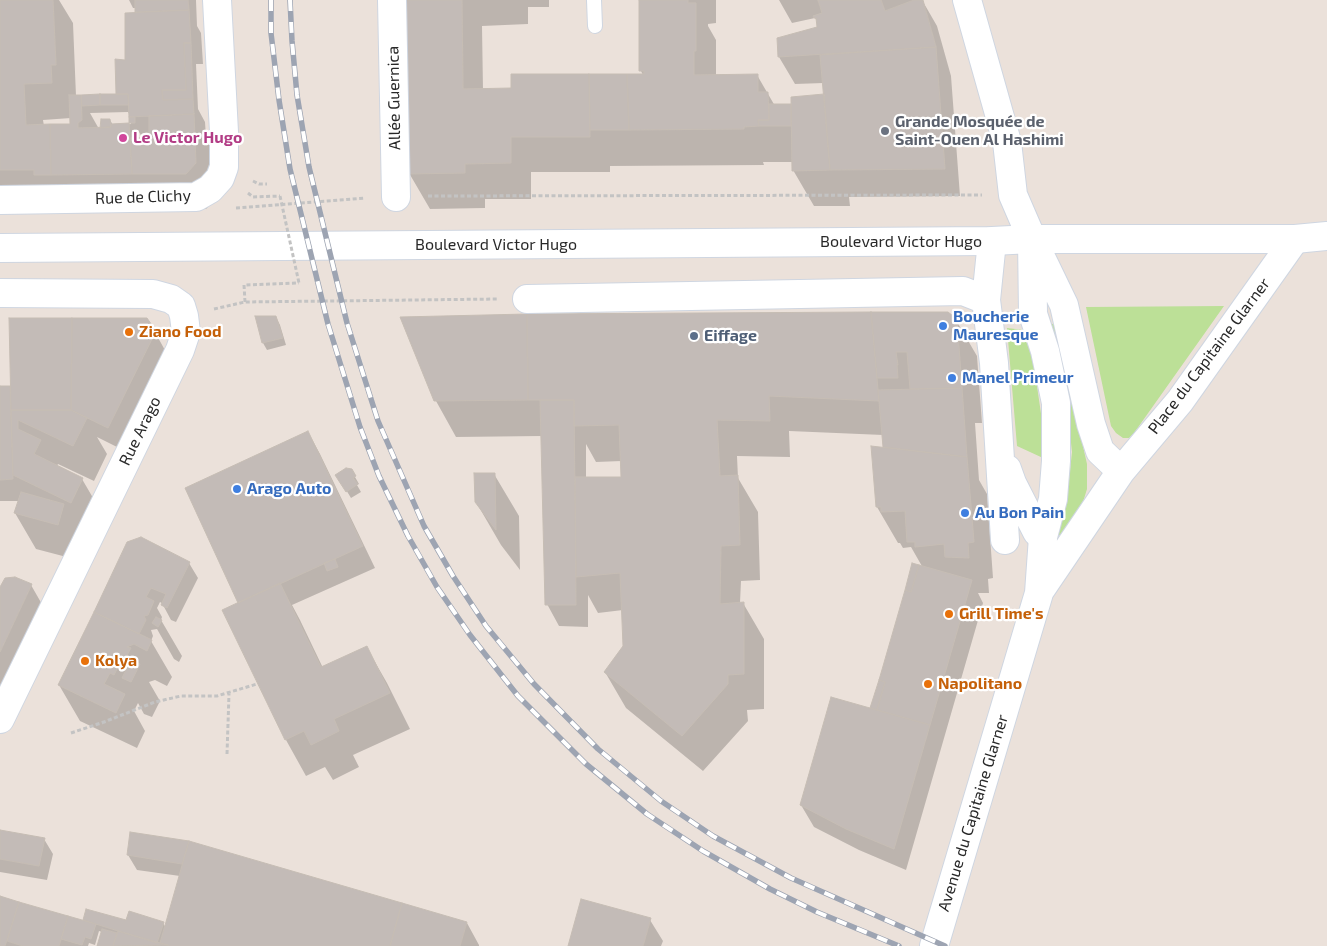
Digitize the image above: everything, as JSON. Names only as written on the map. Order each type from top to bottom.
[{"type":"street","name":"Rue de Clichy","points":[[0,200],[196,197],[210,189],[220,178],[224,167],[217,0]]},
{"type":"street","name":"Allée Guernica","points":[[392,0],[396,197]]},
{"type":"street","points":[[967,0],[1007,142],[1013,195],[1064,305],[1091,424],[1100,451],[1120,471]]},
{"type":"street","name":"Boulevard Victor Hugo","points":[[0,248],[992,241],[1032,239],[1295,239],[1327,236]]},
{"type":"street","points":[[1032,239],[1033,314],[1056,403],[1056,461],[1053,499],[1043,537],[1039,593]]},
{"type":"street","name":"Place du Capitaine Glarner","points":[[1039,593],[1120,471],[1180,401],[1295,239]]},
{"type":"street","name":"Boulevard Victor Hugo","points":[[986,300],[992,241]]},
{"type":"street","points":[[527,299],[963,291],[986,300],[994,364],[1005,540]]},
{"type":"street","points":[[0,293],[153,294],[171,299],[181,306],[184,316]]},
{"type":"street","name":"Rue Arago","points":[[0,719],[180,350],[186,332],[184,316]]},
{"type":"street","points":[[999,444],[1012,483],[1037,532],[1043,537]]},
{"type":"street","name":"Avenue du Capitaine Glarner","points":[[934,946],[1039,593]]},
{"type":"lane","points":[[594,0],[595,26]]},
{"type":"path","points":[[259,184],[267,184]]},
{"type":"path","points":[[210,189],[223,208],[362,198]]},
{"type":"path","points":[[396,197],[1013,195]]},
{"type":"path","points":[[245,302],[244,285],[299,283],[280,196],[253,197]]},
{"type":"path","points":[[184,316],[245,302],[527,299]]},
{"type":"path","points":[[71,733],[155,702],[181,696],[229,694],[258,684]]},
{"type":"path","points":[[227,754],[229,694]]},
{"type":"green space","points":[[1224,306],[1134,433],[1129,438],[1123,438],[1116,433],[1111,426],[1086,307]]},
{"type":"green space","points":[[1055,323],[1087,464],[1087,489],[1079,515],[1062,536],[1057,534],[1068,490],[1072,452],[1067,406],[1050,325]]},
{"type":"green space","points":[[1007,328],[1024,330],[1031,345],[1045,441],[1043,458],[1017,446]]},
{"type":"building","points":[[0,0],[53,0],[56,65],[51,65],[52,83],[24,84],[26,125],[50,124],[51,175],[34,175],[34,170],[0,170]]},
{"type":"building","points":[[135,0],[188,0],[189,10],[135,12]]},
{"type":"building","points":[[405,0],[462,0],[463,89],[511,88],[511,74],[589,74],[590,137],[511,137],[511,163],[465,164],[465,173],[408,174]]},
{"type":"building","points":[[639,0],[688,0],[688,3],[696,3],[694,75],[758,74],[758,92],[768,92],[769,120],[758,120],[759,126],[744,127],[744,129],[629,130],[627,74],[644,74],[644,71],[639,71]]},
{"type":"building","points":[[818,0],[881,0],[885,11],[914,0],[923,0],[936,47],[778,57],[777,38],[817,27],[816,18],[813,16],[822,13]]},
{"type":"building","points":[[189,10],[191,43],[184,43],[186,90],[162,90],[163,100],[193,99],[194,114],[129,117],[128,94],[116,94],[115,59],[125,60],[125,13]]},
{"type":"building","points":[[184,43],[191,43],[193,99],[163,100],[162,90],[186,90]]},
{"type":"building","name":"Grande Mosquée de Saint-Ouen Al Hashimi","points":[[936,47],[945,169],[830,170],[820,55]]},
{"type":"building","points":[[589,74],[627,74],[629,130],[590,130]]},
{"type":"building","points":[[100,94],[128,94],[129,105],[100,105]]},
{"type":"building","points":[[100,94],[100,105],[82,106],[81,95]]},
{"type":"building","points":[[824,94],[830,170],[792,171],[791,97]]},
{"type":"building","points":[[69,95],[81,95],[82,120],[78,123],[78,128],[111,127],[111,124],[129,123],[132,174],[51,175],[50,124],[70,124]]},
{"type":"building","points":[[769,104],[791,104],[791,126],[759,126],[758,120],[769,120]]},
{"type":"building","points":[[194,114],[196,163],[186,174],[132,174],[130,138],[149,138],[149,116]]},
{"type":"building","points":[[129,117],[135,117],[135,123],[129,123]]},
{"type":"building","points":[[101,119],[110,119],[111,127],[100,128]]},
{"type":"building","points":[[871,312],[948,312],[957,319],[962,388],[910,389],[907,352],[896,352],[898,378],[877,378]]},
{"type":"building","points":[[871,312],[879,401],[769,396],[770,421],[717,420],[720,476],[738,475],[740,545],[721,546],[720,604],[744,602],[744,674],[728,675],[728,684],[682,736],[604,672],[623,646],[620,573],[576,577],[575,477],[621,477],[619,425],[574,426],[574,400],[528,400],[527,314]]},
{"type":"building","points":[[527,314],[528,400],[434,401],[400,317]]},
{"type":"building","points":[[255,316],[276,316],[283,338],[262,343]]},
{"type":"building","points":[[9,318],[72,318],[71,410],[11,410]]},
{"type":"building","points":[[72,318],[147,318],[156,331],[108,428],[71,410]]},
{"type":"building","points":[[0,386],[10,386],[13,479],[0,480]]},
{"type":"building","points":[[962,388],[967,457],[883,447],[878,390]]},
{"type":"building","points":[[540,400],[574,400],[576,605],[545,605]]},
{"type":"building","points":[[11,410],[71,410],[87,418],[73,446],[18,420],[18,429],[41,440],[34,454],[83,478],[71,503],[13,475]]},
{"type":"building","points":[[308,431],[363,546],[238,603],[185,488]]},
{"type":"building","points":[[871,446],[967,457],[974,542],[968,543],[969,558],[945,557],[944,544],[915,547],[915,542],[907,542],[905,511],[881,512],[881,507],[876,507]]},
{"type":"building","points":[[346,468],[352,469],[356,476],[353,478],[358,484],[346,492],[335,475]]},
{"type":"building","points":[[474,473],[495,473],[496,530],[475,502]]},
{"type":"building","points":[[21,492],[64,504],[58,525],[14,513]]},
{"type":"building","points":[[141,537],[190,562],[167,608],[161,605],[166,594],[151,588],[146,597],[154,601],[148,615],[144,616],[146,620],[139,634],[94,612],[127,542]]},
{"type":"building","points":[[335,559],[338,567],[327,571],[324,563]]},
{"type":"building","points":[[912,563],[919,565],[911,592],[905,590]]},
{"type":"building","points":[[919,565],[972,580],[930,725],[877,710],[885,682],[879,680],[905,590],[911,592]]},
{"type":"building","points":[[15,577],[32,584],[0,652],[0,587],[5,578]]},
{"type":"building","points":[[280,583],[321,667],[367,646],[390,693],[334,719],[339,731],[311,745],[304,731],[285,740],[222,610]]},
{"type":"building","points":[[94,612],[152,640],[147,651],[134,644],[127,647],[131,648],[126,657],[119,656],[113,666],[117,669],[114,675],[110,673],[104,684],[125,694],[116,713],[58,685]]},
{"type":"building","points":[[156,617],[162,620],[158,627],[152,623]]},
{"type":"building","points":[[131,660],[140,664],[131,682],[122,678]]},
{"type":"building","points":[[879,680],[885,682],[877,710],[870,708]]},
{"type":"building","points":[[831,697],[930,725],[894,849],[846,829],[800,805]]},
{"type":"building","points":[[0,830],[45,838],[39,866],[0,859]]},
{"type":"building","points":[[130,832],[189,841],[182,864],[127,855]]},
{"type":"building","points":[[189,841],[402,903],[390,946],[170,946],[160,943]]},
{"type":"building","points":[[0,896],[19,902],[5,946],[0,946]]},
{"type":"building","points":[[581,899],[651,918],[643,946],[568,946]]},
{"type":"building","points":[[19,902],[68,916],[59,946],[23,946],[7,941]]},
{"type":"building","points":[[402,903],[467,922],[460,946],[390,946]]},
{"type":"building","points":[[86,909],[126,920],[129,911],[164,922],[157,943],[83,920]]},
{"type":"building","points":[[68,916],[96,924],[91,939],[85,937],[82,945],[61,939]]},
{"type":"building","points":[[102,929],[117,933],[113,946],[97,946]]},
{"type":"building","points":[[118,931],[160,943],[168,945],[113,946]]},
{"type":"railway","points":[[271,0],[271,33],[290,169],[328,324],[360,427],[379,476],[408,536],[437,587],[470,635],[518,696],[586,764],[647,814],[703,851],[770,889],[817,912],[899,946]]},
{"type":"railway","points":[[290,0],[297,95],[309,167],[347,323],[378,421],[424,526],[453,576],[486,626],[534,684],[598,749],[661,801],[713,836],[791,878],[945,946]]},
{"type":"place","name":"Grande Mosquée de Saint-Ouen Al Hashimi","points":[[885,131]]},
{"type":"place","name":"Le Victor Hugo","points":[[123,138]]},
{"type":"place","name":"Boucherie Mauresque","points":[[943,326]]},
{"type":"place","name":"Ziano Food","points":[[129,332]]},
{"type":"place","name":"Eiffage","points":[[694,336]]},
{"type":"place","name":"Manel Primeur","points":[[952,378]]},
{"type":"place","name":"Arago Auto","points":[[237,489]]},
{"type":"place","name":"Au Bon Pain","points":[[965,513]]},
{"type":"place","name":"Grill Time's","points":[[949,614]]},
{"type":"place","name":"Kolya","points":[[85,661]]},
{"type":"place","name":"Napolitano","points":[[928,684]]}]
